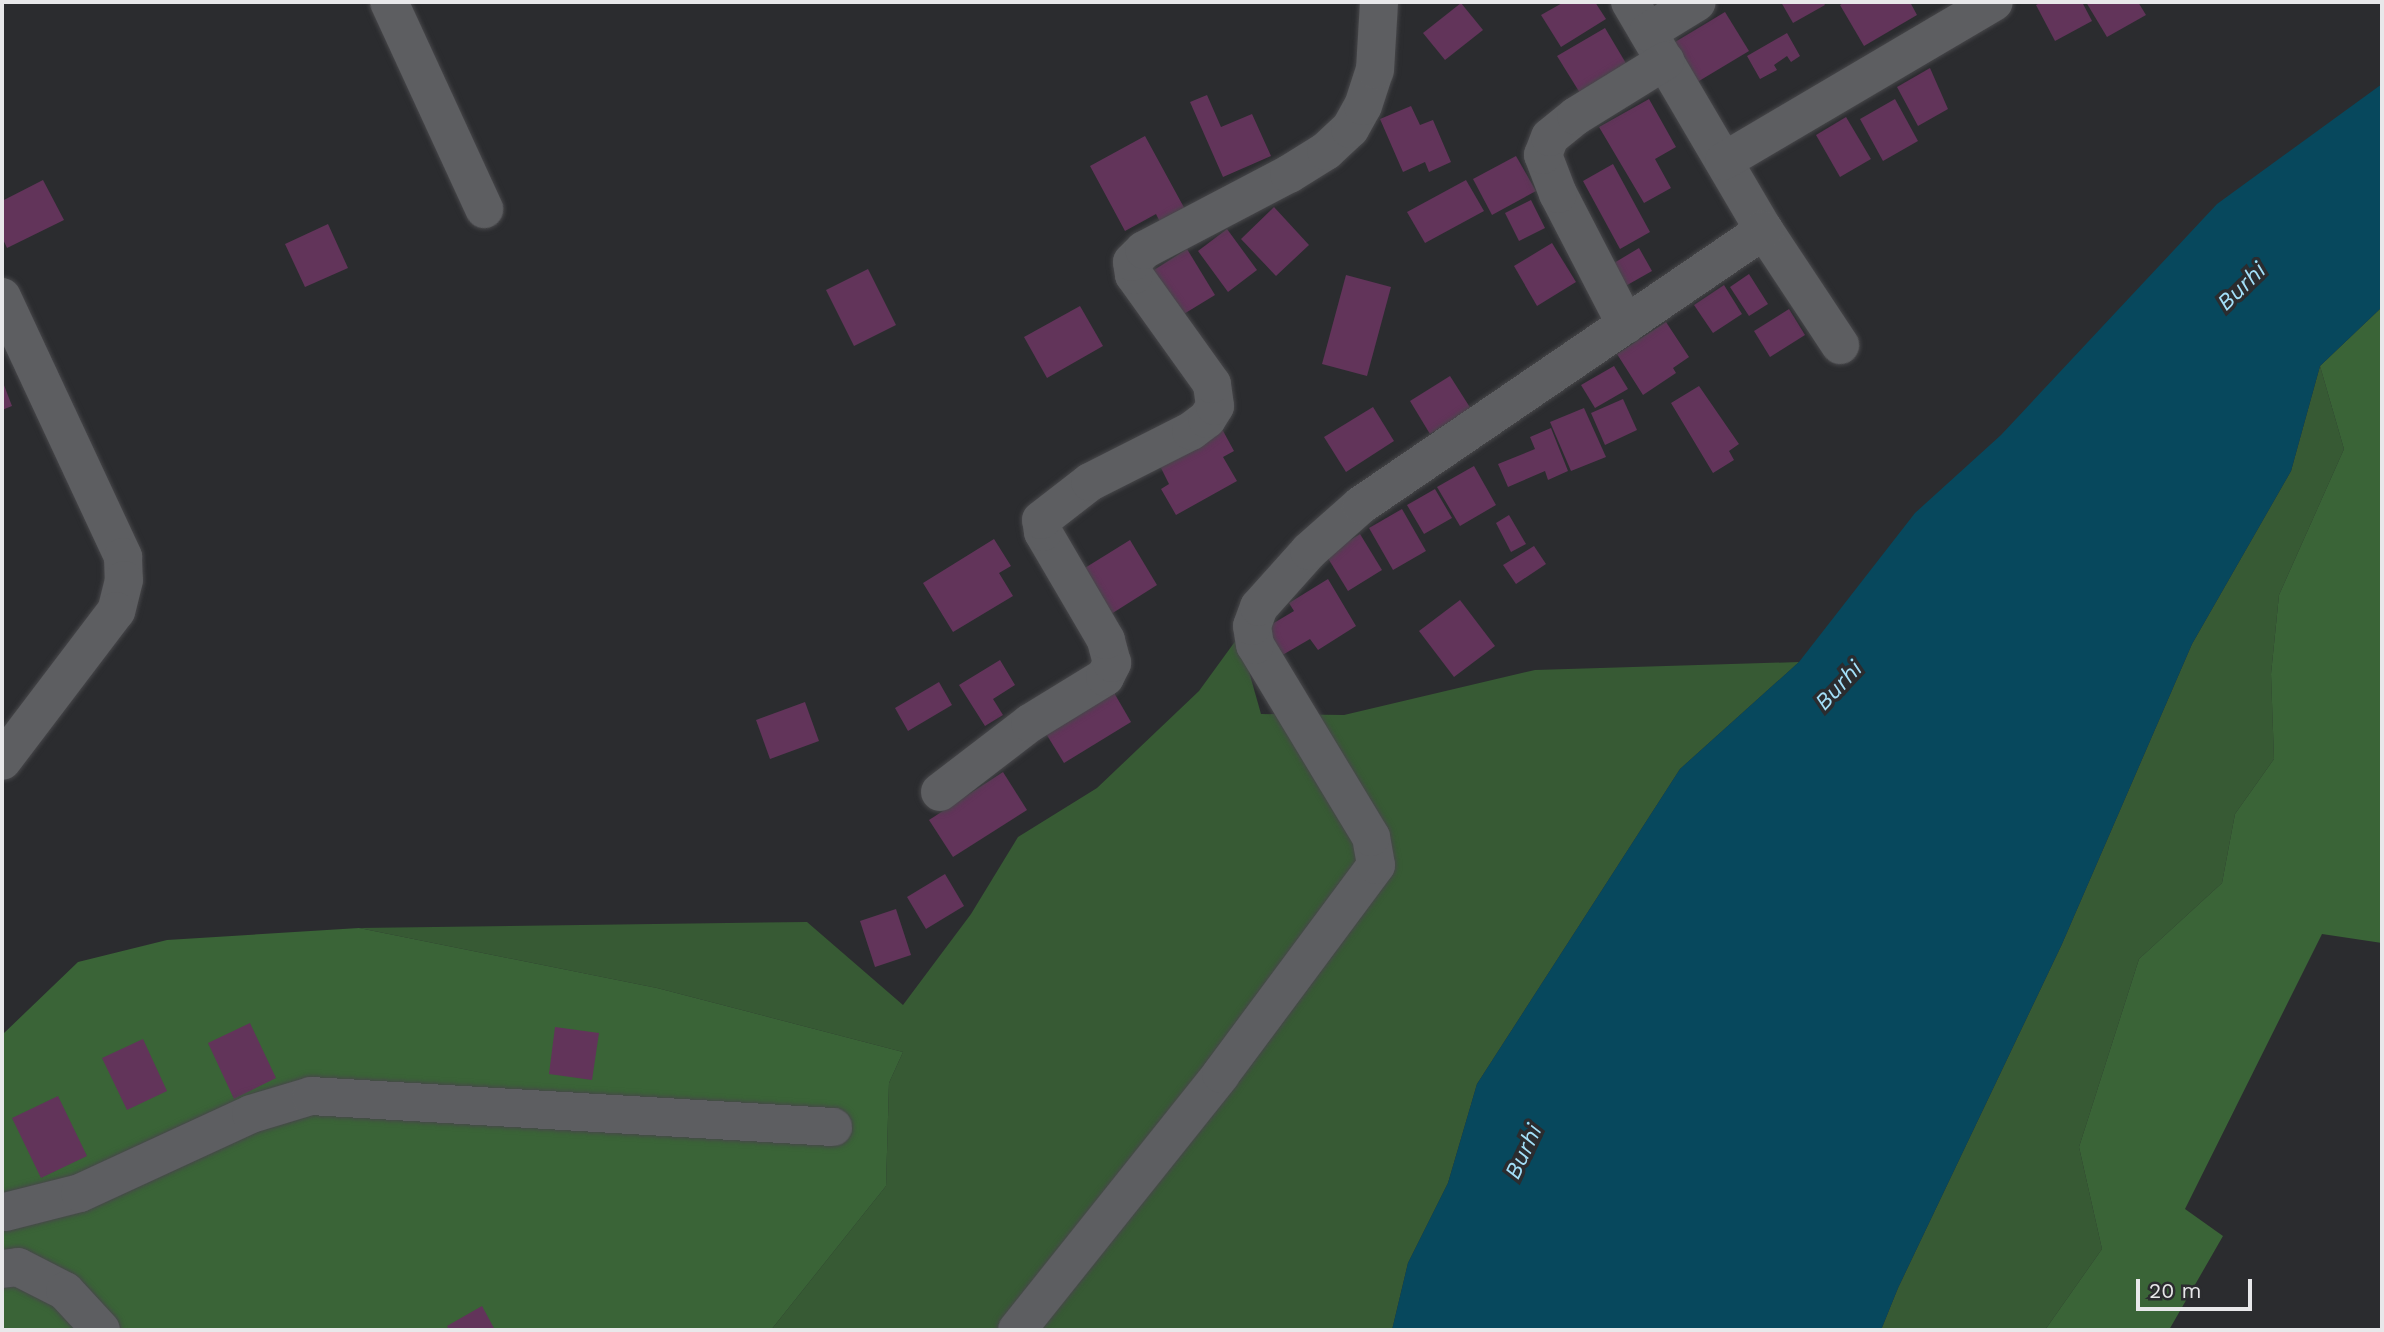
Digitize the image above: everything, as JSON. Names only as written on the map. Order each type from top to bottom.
[{"type":"street","points":[[389,2],[484,209]]},
{"type":"street","points":[[940,792],[1030,723],[1105,677],[1112,663],[1106,640],[1043,532],[1041,520],[1090,482],[1191,431],[1207,419],[1215,406],[1212,384],[1134,275],[1132,262],[1144,250],[1289,174],[1326,151],[1350,129],[1363,106],[1375,70],[1379,2]]},
{"type":"street","points":[[1626,325],[1558,194],[1543,155],[1550,137],[1576,117],[1648,32],[1698,2]]},
{"type":"street","points":[[1724,161],[1994,2]]},
{"type":"street","points":[[1648,32],[1764,230],[1840,345]]},
{"type":"street","points":[[1017,1330],[1221,1074],[1376,865],[1371,837],[1255,645],[1252,626],[1259,607],[1309,551],[1361,505],[1764,230]]},
{"type":"street","points":[[2,297],[123,558],[124,580],[116,611],[2,761]]},
{"type":"street","points":[[101,1330],[65,1291],[10,1268],[3,1209],[80,1194],[251,1114],[312,1096],[833,1126]]},
{"type":"green space","points":[[2382,307],[2382,943],[2322,934],[2185,1209],[2223,1236],[2169,1330],[2045,1330],[2102,1249],[2079,1147],[2139,959],[2222,883],[2235,814],[2274,759],[2271,674],[2279,595],[2344,449],[2320,366]]},
{"type":"green space","points":[[2320,366],[2344,449],[2279,595],[2271,674],[2274,759],[2235,814],[2222,883],[2139,959],[2079,1147],[2102,1249],[2045,1330],[1881,1330],[1898,1288],[2062,944],[2192,644],[2291,471]]},
{"type":"green space","points":[[1239,636],[1261,714],[1344,715],[1535,670],[1799,662],[1680,769],[1477,1084],[1448,1183],[1408,1263],[1392,1330],[771,1330],[886,1186],[889,1083],[903,1052],[657,988],[359,928],[807,922],[903,1005],[971,914],[1018,837],[1097,788],[1199,691]]},
{"type":"green space","points":[[359,928],[657,988],[903,1052],[889,1083],[886,1186],[771,1330],[2,1330],[2,1035],[78,962],[167,940]]},
{"type":"water","name":"Burhi","points":[[2382,84],[2382,307],[2320,366],[2291,471],[2192,644],[2062,944],[1898,1288],[1881,1330],[1392,1330],[1408,1263],[1448,1183],[1477,1084],[1680,769],[1799,662],[1915,513],[2001,435],[2217,204]]},
{"type":"building","points":[[1564,2],[1595,2],[1606,19],[1561,47],[1541,15]]},
{"type":"building","points":[[1781,2],[1823,2],[1825,5],[1793,23]]},
{"type":"building","points":[[1845,2],[1910,2],[1917,15],[1864,46],[1840,5]]},
{"type":"building","points":[[2042,2],[2082,2],[2092,21],[2055,41],[2036,5]]},
{"type":"building","points":[[2086,2],[2138,2],[2146,15],[2107,37]]},
{"type":"building","points":[[1461,3],[1483,30],[1445,60],[1423,33]]},
{"type":"building","points":[[1725,12],[1749,51],[1694,84],[1670,45]]},
{"type":"building","points":[[1605,28],[1627,65],[1580,93],[1557,56]]},
{"type":"building","points":[[1787,33],[1800,56],[1791,62],[1787,56],[1774,65],[1777,70],[1760,79],[1747,56]]},
{"type":"building","points":[[1930,68],[1948,109],[1918,126],[1897,87]]},
{"type":"building","points":[[1207,95],[1221,127],[1252,114],[1271,156],[1223,177],[1190,102]]},
{"type":"building","points":[[1649,99],[1676,147],[1655,159],[1671,188],[1644,203],[1599,127]]},
{"type":"building","points":[[1895,99],[1918,141],[1883,161],[1860,119]]},
{"type":"building","points":[[1411,106],[1420,125],[1433,120],[1451,162],[1429,172],[1425,162],[1403,172],[1380,119]]},
{"type":"building","points":[[1846,117],[1871,159],[1840,177],[1816,135]]},
{"type":"building","points":[[1145,136],[1187,213],[1162,226],[1156,214],[1125,231],[1090,166]]},
{"type":"building","points":[[1516,156],[1536,191],[1492,215],[1473,179]]},
{"type":"building","points":[[1613,164],[1650,232],[1620,249],[1583,181]]},
{"type":"building","points":[[43,180],[64,220],[7,248],[2,237],[2,201]]},
{"type":"building","points":[[1466,180],[1484,211],[1425,243],[1407,212]]},
{"type":"building","points":[[1531,200],[1545,228],[1519,241],[1505,213]]},
{"type":"building","points":[[1274,207],[1309,245],[1276,276],[1241,239]]},
{"type":"building","points":[[328,224],[348,268],[305,287],[285,244]]},
{"type":"building","points":[[1227,229],[1257,270],[1228,292],[1198,251]]},
{"type":"building","points":[[1552,243],[1576,282],[1537,306],[1514,266]]},
{"type":"building","points":[[1639,248],[1652,271],[1622,288],[1609,266]]},
{"type":"building","points":[[1187,249],[1215,295],[1174,320],[1146,275]]},
{"type":"building","points":[[868,269],[896,325],[854,346],[826,290]]},
{"type":"building","points":[[1749,274],[1768,304],[1749,316],[1730,287]]},
{"type":"building","points":[[1346,275],[1391,287],[1367,376],[1322,364]]},
{"type":"building","points":[[1724,285],[1742,314],[1713,333],[1694,305]]},
{"type":"building","points":[[1080,306],[1103,346],[1047,378],[1024,337]]},
{"type":"building","points":[[1789,309],[1805,335],[1770,357],[1754,331]]},
{"type":"building","points":[[1666,322],[1689,357],[1673,368],[1676,373],[1643,395],[1617,354]]},
{"type":"building","points":[[1614,366],[1628,389],[1595,408],[1581,385]]},
{"type":"building","points":[[1450,376],[1471,409],[1430,434],[1410,401]]},
{"type":"building","points":[[2,380],[12,406],[2,410]]},
{"type":"building","points":[[1699,386],[1739,444],[1729,451],[1734,460],[1713,473],[1671,403]]},
{"type":"building","points":[[1623,399],[1637,430],[1605,445],[1591,413]]},
{"type":"building","points":[[1373,407],[1394,441],[1346,472],[1324,437]]},
{"type":"building","points":[[1584,408],[1606,457],[1571,471],[1550,422]]},
{"type":"building","points":[[1551,428],[1568,471],[1548,480],[1545,471],[1508,487],[1498,464],[1535,449],[1530,437]]},
{"type":"building","points":[[1222,429],[1234,451],[1223,457],[1237,481],[1176,515],[1161,489],[1169,484],[1159,464]]},
{"type":"building","points":[[1474,466],[1496,505],[1460,526],[1437,487]]},
{"type":"building","points":[[1435,489],[1452,518],[1424,534],[1407,505]]},
{"type":"building","points":[[1402,509],[1426,551],[1393,570],[1369,528]]},
{"type":"building","points":[[1509,515],[1526,544],[1511,552],[1496,523]]},
{"type":"building","points":[[1360,534],[1382,570],[1348,591],[1326,555]]},
{"type":"building","points":[[994,539],[1011,566],[999,573],[1013,596],[953,632],[923,583]]},
{"type":"building","points":[[1130,540],[1157,585],[1108,616],[1080,571]]},
{"type":"building","points":[[1534,546],[1546,564],[1516,584],[1503,565]]},
{"type":"building","points":[[1328,579],[1356,626],[1318,650],[1310,639],[1279,657],[1262,630],[1294,611],[1289,603]]},
{"type":"building","points":[[1460,600],[1495,646],[1454,677],[1419,631]]},
{"type":"building","points":[[1000,660],[1015,685],[993,699],[1003,715],[985,726],[959,685]]},
{"type":"building","points":[[939,682],[952,705],[908,731],[895,708]]},
{"type":"building","points":[[1113,691],[1131,722],[1064,763],[1045,732]]},
{"type":"building","points":[[805,702],[819,741],[770,759],[756,720]]},
{"type":"building","points":[[1003,772],[1027,810],[953,857],[929,820]]},
{"type":"building","points":[[945,874],[964,906],[926,929],[907,897]]},
{"type":"building","points":[[896,909],[911,955],[875,967],[860,921]]},
{"type":"building","points":[[250,1023],[276,1078],[234,1099],[208,1043]]},
{"type":"building","points":[[555,1027],[599,1033],[592,1080],[549,1074]]},
{"type":"building","points":[[143,1039],[167,1091],[127,1110],[102,1058]]},
{"type":"building","points":[[58,1096],[87,1156],[41,1178],[12,1118]]},
{"type":"building","points":[[482,1306],[495,1330],[449,1330],[447,1326]]}]
